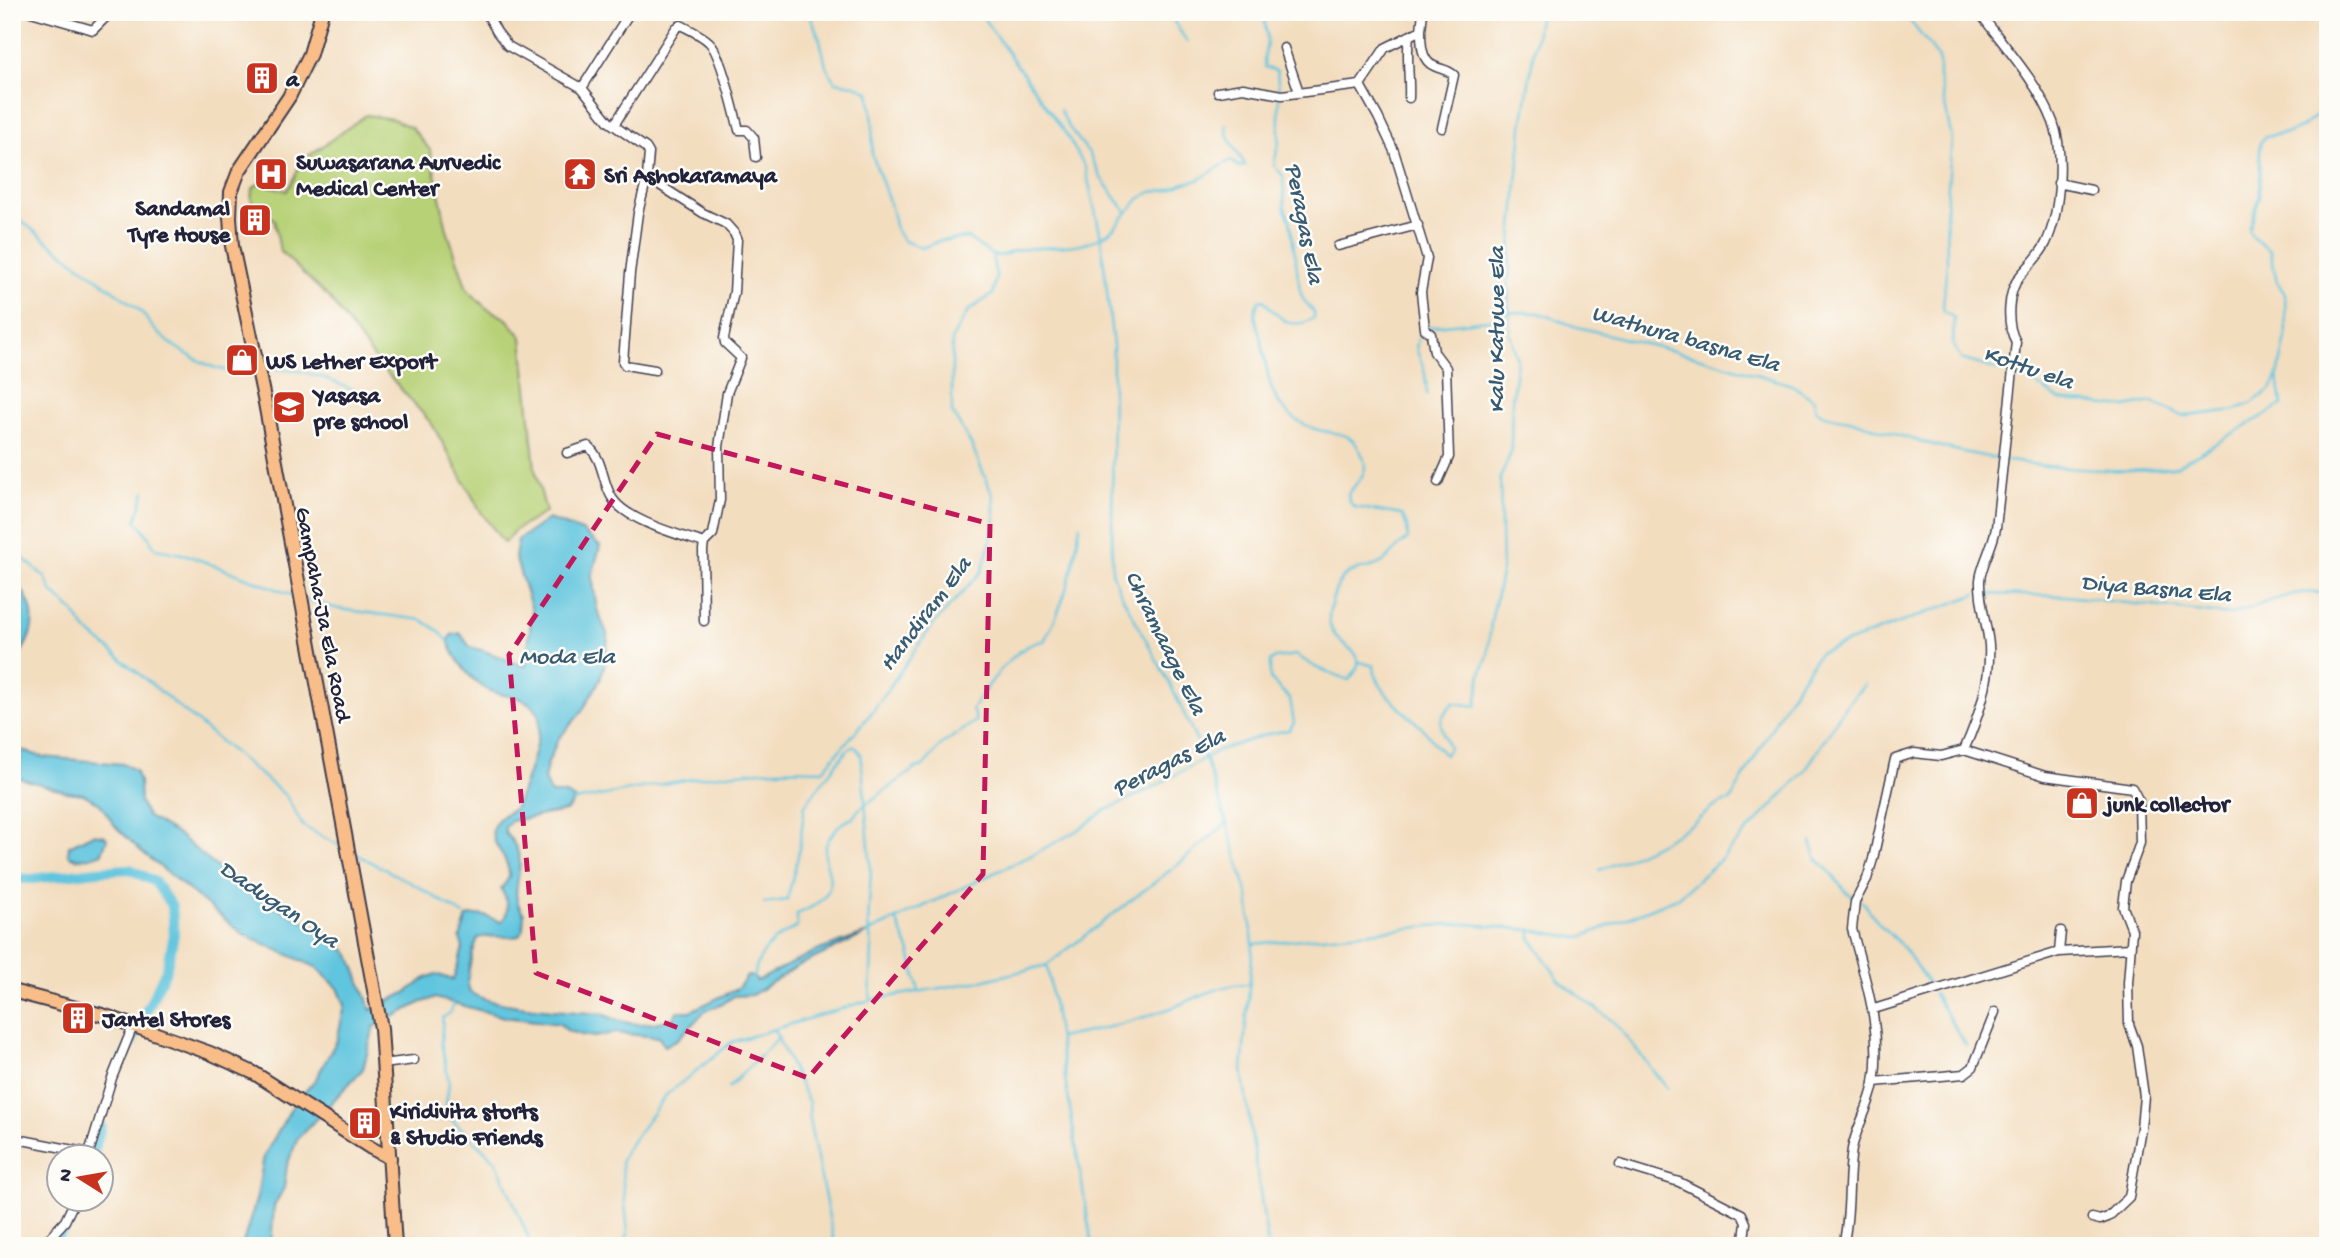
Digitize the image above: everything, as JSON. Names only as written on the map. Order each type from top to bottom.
[{"type":"main road","name":"Gampaha-Ja Ela Road","points":[[322,12],[310,54],[289,97],[247,158],[231,192],[230,217],[232,246],[259,370],[380,1028],[395,1246]]},
{"type":"main road","points":[[12,990],[210,1053],[254,1073],[390,1158]]},
{"type":"street","points":[[31,12],[93,30],[111,12]]},
{"type":"street","points":[[486,12],[508,46],[582,88],[614,125],[640,142],[649,153],[630,273],[623,362],[625,365],[655,370]]},
{"type":"street","points":[[582,88],[630,12]]},
{"type":"street","points":[[1423,12],[1423,54],[1432,66],[1447,69],[1454,75],[1442,128]]},
{"type":"street","points":[[1964,750],[1975,726],[1985,687],[1989,647],[1980,577],[1993,546],[1996,528],[2016,342],[2012,335],[2010,318],[2012,294],[2019,278],[2035,262],[2054,225],[2058,183],[2058,143],[2053,122],[2011,51],[1979,12]]},
{"type":"street","points":[[614,125],[676,28],[681,25],[709,41],[718,53],[720,69],[739,130],[747,130],[754,138],[756,157]]},
{"type":"street","points":[[1218,92],[1243,88],[1279,95],[1360,85],[1385,48],[1421,30]]},
{"type":"street","points":[[1409,36],[1409,98]]},
{"type":"street","points":[[1284,48],[1299,92]]},
{"type":"street","points":[[1360,85],[1394,151],[1427,258],[1421,292],[1426,328],[1431,334],[1434,352],[1446,368],[1449,457],[1438,482]]},
{"type":"street","points":[[647,177],[703,213],[726,224],[737,240],[732,305],[724,338],[725,343],[741,358],[727,393],[719,447],[720,500],[713,534],[704,542],[704,621]]},
{"type":"street","points":[[2058,183],[2091,190]]},
{"type":"street","points":[[1338,246],[1418,225]]},
{"type":"street","points":[[567,453],[588,446],[592,448],[603,468],[611,496],[618,505],[643,521],[704,542]]},
{"type":"street","points":[[1843,1246],[1847,1230],[1853,1145],[1869,1107],[1874,1082],[1874,1009],[1852,929],[1857,898],[1873,859],[1887,803],[1890,774],[1897,757],[1914,753],[1941,756],[1964,750],[2045,776],[2132,788],[2136,792],[2139,801],[2140,843],[2123,893],[2123,907],[2132,930],[2129,1024],[2137,1046],[2144,1096],[2136,1168],[2129,1197],[2108,1217],[2100,1220],[2092,1218]]},
{"type":"street","points":[[2059,952],[2061,931]]},
{"type":"street","points":[[1874,1009],[2059,952],[2130,948]]},
{"type":"street","points":[[1874,1082],[1964,1074],[1973,1067],[1995,1012]]},
{"type":"street","points":[[93,1142],[112,1078],[132,1026]]},
{"type":"street","points":[[383,1064],[414,1060]]},
{"type":"street","points":[[12,1138],[46,1146]]},
{"type":"street","points":[[1620,1164],[1679,1182],[1742,1214],[1745,1223],[1744,1239],[1758,1246]]},
{"type":"street","points":[[42,1246],[69,1212]]},
{"type":"highlighted area","points":[[657,434],[990,524],[983,874],[808,1078],[536,973],[509,655]]},
{"type":"green space","points":[[366,115],[393,119],[412,128],[430,150],[447,230],[467,289],[486,308],[507,319],[522,337],[535,469],[546,512],[514,531],[504,543],[481,512],[432,424],[378,363],[329,298],[280,251],[274,219],[255,212],[252,196],[256,185],[260,183],[287,191],[303,160]]},
{"type":"water","name":"Moda Ela","points":[[548,519],[582,531],[600,546],[592,576],[597,610],[608,636],[606,660],[600,680],[581,713],[558,739],[547,765],[544,780],[551,794],[567,794],[575,800],[566,811],[511,821],[505,827],[505,833],[519,855],[516,894],[524,914],[523,930],[519,936],[478,938],[469,973],[470,991],[492,1001],[511,1005],[603,1014],[638,1024],[655,1023],[674,1018],[677,1011],[691,1011],[737,989],[747,976],[757,981],[814,952],[870,932],[798,966],[752,995],[734,996],[721,1005],[706,1010],[678,1039],[665,1046],[658,1037],[614,1033],[595,1037],[568,1031],[560,1024],[504,1017],[435,998],[420,1003],[374,1027],[363,1069],[298,1138],[287,1165],[284,1188],[274,1206],[271,1246],[242,1246],[257,1197],[264,1156],[293,1105],[316,1079],[337,1040],[345,1005],[338,988],[316,967],[244,935],[142,852],[116,827],[100,804],[83,794],[12,776],[12,747],[43,757],[123,764],[135,770],[139,781],[140,802],[147,816],[180,836],[241,888],[332,936],[350,955],[371,1010],[436,974],[453,980],[463,948],[460,938],[467,917],[480,915],[501,922],[506,914],[506,901],[501,889],[509,877],[508,866],[492,833],[501,817],[514,809],[518,801],[536,744],[539,719],[537,711],[527,702],[493,692],[472,678],[460,664],[448,641],[451,635],[460,633],[470,647],[526,666],[532,610],[515,557],[518,540]]},
{"type":"water","points":[[12,579],[28,600],[33,621],[27,642],[12,664]]},
{"type":"water","points":[[93,834],[105,836],[107,839],[102,853],[80,859],[68,854],[69,846]]},
{"type":"waterway","name":"Handiram Ela","points":[[574,801],[729,774],[823,770],[873,711],[931,627],[982,571],[995,525],[993,496],[972,446],[952,412],[952,339],[968,311],[993,294],[996,276],[992,255],[968,238],[939,241],[922,248],[904,241],[896,230],[891,207],[872,154],[873,122],[869,92],[855,85],[835,82],[826,66],[809,12]]},
{"type":"waterway","name":"Chramaage Ela","points":[[981,12],[1066,134],[1085,167],[1101,237],[1113,346],[1112,572],[1205,758],[1248,896],[1253,944],[1450,924],[1531,930],[1531,939],[1560,981],[1615,1023],[1667,1088]]},
{"type":"waterway","points":[[1168,12],[1187,42]]},
{"type":"waterway","name":"Peragas Ela","points":[[1266,12],[1267,43],[1264,64],[1265,67],[1277,71],[1279,91]]},
{"type":"waterway","name":"Kalu Katuwe Ela","points":[[1360,662],[1374,666],[1376,676],[1386,693],[1445,755],[1449,748],[1441,724],[1444,714],[1454,703],[1476,706],[1481,673],[1488,655],[1491,622],[1502,569],[1500,478],[1511,448],[1512,400],[1517,359],[1510,333],[1508,285],[1522,127],[1540,12]]},
{"type":"waterway","name":"Kottu ela","points":[[1903,12],[1939,58],[1939,77],[1952,139],[1946,208],[1947,261],[1943,307],[1944,311],[1954,318],[1953,344],[1961,359],[2029,379],[2060,400],[2125,407],[2152,402],[2188,416],[2235,410],[2252,403],[2271,389],[2278,376],[2286,337],[2285,294],[2277,282],[2270,251],[2253,237],[2249,230],[2260,196],[2260,143],[2265,136],[2288,133],[2302,127],[2328,107]]},
{"type":"waterway","name":"Peragas Ela","points":[[867,933],[1032,855],[1080,829],[1104,811],[1154,787],[1217,751],[1289,730],[1294,723],[1290,699],[1270,679],[1270,662],[1275,658],[1296,655],[1317,668],[1349,680],[1356,670],[1357,656],[1335,635],[1330,625],[1335,591],[1348,573],[1374,566],[1387,558],[1408,539],[1407,526],[1402,515],[1354,507],[1348,494],[1361,478],[1365,468],[1364,459],[1354,441],[1343,435],[1315,429],[1294,418],[1278,402],[1271,386],[1256,322],[1259,301],[1264,300],[1275,313],[1292,323],[1306,322],[1314,318],[1314,312],[1303,299],[1300,290],[1290,220],[1285,209],[1283,176],[1274,165],[1279,141],[1279,98]]},
{"type":"waterway","points":[[992,255],[1088,242],[1108,233],[1127,213],[1101,178],[1089,153],[1068,126],[1060,110]]},
{"type":"waterway","points":[[1127,213],[1139,199],[1151,192],[1169,190],[1198,180],[1231,160],[1239,167],[1245,165],[1228,137],[1226,125]]},
{"type":"waterway","points":[[12,213],[137,308],[159,334],[179,349],[219,369],[255,371]]},
{"type":"waterway","name":"Wathura basna Ela","points":[[1427,327],[1496,319],[1510,312],[1539,313],[1574,326],[1701,358],[1792,385],[1814,400],[1816,410],[1831,417],[1991,458],[2094,470],[2177,466],[2282,405],[2278,377]]},
{"type":"waterway","name":"Wathura basna Ela","points":[[1422,331],[1416,347],[1425,373],[1427,394]]},
{"type":"waterway","points":[[262,370],[303,372],[330,380],[368,397]]},
{"type":"waterway","points":[[145,491],[136,521],[156,549],[187,555],[297,597]]},
{"type":"waterway","name":"Peragas Ela","points":[[753,978],[759,960],[768,946],[797,927],[797,914],[816,904],[827,892],[830,880],[825,850],[837,828],[916,768],[923,766],[942,744],[976,721],[972,709],[1003,667],[1023,649],[1044,641],[1068,585],[1080,525]]},
{"type":"waterway","points":[[12,549],[45,577],[52,592],[74,612],[84,628],[286,796],[303,826],[342,847]]},
{"type":"waterway","name":"Diya Basna Ela","points":[[1984,594],[2066,596],[2230,615],[2291,595],[2328,591]]},
{"type":"waterway","points":[[1600,870],[1656,845],[1689,826],[1713,807],[1730,801],[1790,696],[1819,653],[1977,594]]},
{"type":"waterway","points":[[307,600],[339,609],[422,620],[439,631],[448,641]]},
{"type":"waterway","points":[[1531,930],[1579,938],[1677,898],[1717,863],[1805,771],[1844,708],[1865,684]]},
{"type":"waterway","points":[[764,903],[787,900],[798,856],[805,805],[847,750],[854,746],[861,754],[871,870],[868,925],[872,947],[870,1000]]},
{"type":"waterway","points":[[624,1246],[628,1233],[621,1162],[625,1151],[666,1095],[732,1042],[870,1000],[981,981],[1047,965],[1181,862],[1227,823]]},
{"type":"waterway","points":[[1811,842],[1817,859],[1845,891],[1864,903],[1879,924],[1904,948],[1931,988]]},
{"type":"waterway","points":[[354,853],[464,915]]},
{"type":"waterway","points":[[12,878],[32,879],[130,869],[155,882],[172,907],[174,935],[166,970],[122,1062]]},
{"type":"waterway","points":[[896,919],[910,952],[919,992]]},
{"type":"waterway","name":"Peragas Ela","points":[[1253,944],[1242,1070],[1268,1246]]},
{"type":"waterway","points":[[1047,965],[1092,1246]]},
{"type":"waterway","points":[[1059,1038],[1144,1017],[1220,989],[1250,984]]},
{"type":"waterway","points":[[1934,994],[1966,1045]]},
{"type":"waterway","points":[[454,1004],[449,1014],[443,1017],[441,1042],[449,1082],[446,1105],[449,1117],[496,1161],[532,1246]]},
{"type":"waterway","points":[[774,1030],[809,1103],[810,1125],[835,1246]]},
{"type":"waterway","points":[[728,1088],[779,1037]]},
{"type":"waterway","points":[[97,1142],[101,1126]]},
{"type":"waterway","points":[[51,1246],[76,1212]]},
{"type":"place","name":"a","points":[[262,78]]},
{"type":"place","name":"Suwasarana Aurvedic Medical Center","points":[[271,174]]},
{"type":"place","name":"Sri Ashokaramaya","points":[[580,174]]},
{"type":"place","name":"Sandamal Tyre House","points":[[255,220]]},
{"type":"place","name":"WS Lether Export","points":[[242,360]]},
{"type":"place","name":"Yasasa pre school","points":[[289,407]]},
{"type":"place","name":"junk collector","points":[[2082,803]]},
{"type":"place","name":"Jantel Stores","points":[[78,1018]]},
{"type":"place","name":"Kiridivita storts & Studio Friends","points":[[365,1123]]},
{"type":"water label","name":"Dadugan Oya","points":[[280,903]]}]
